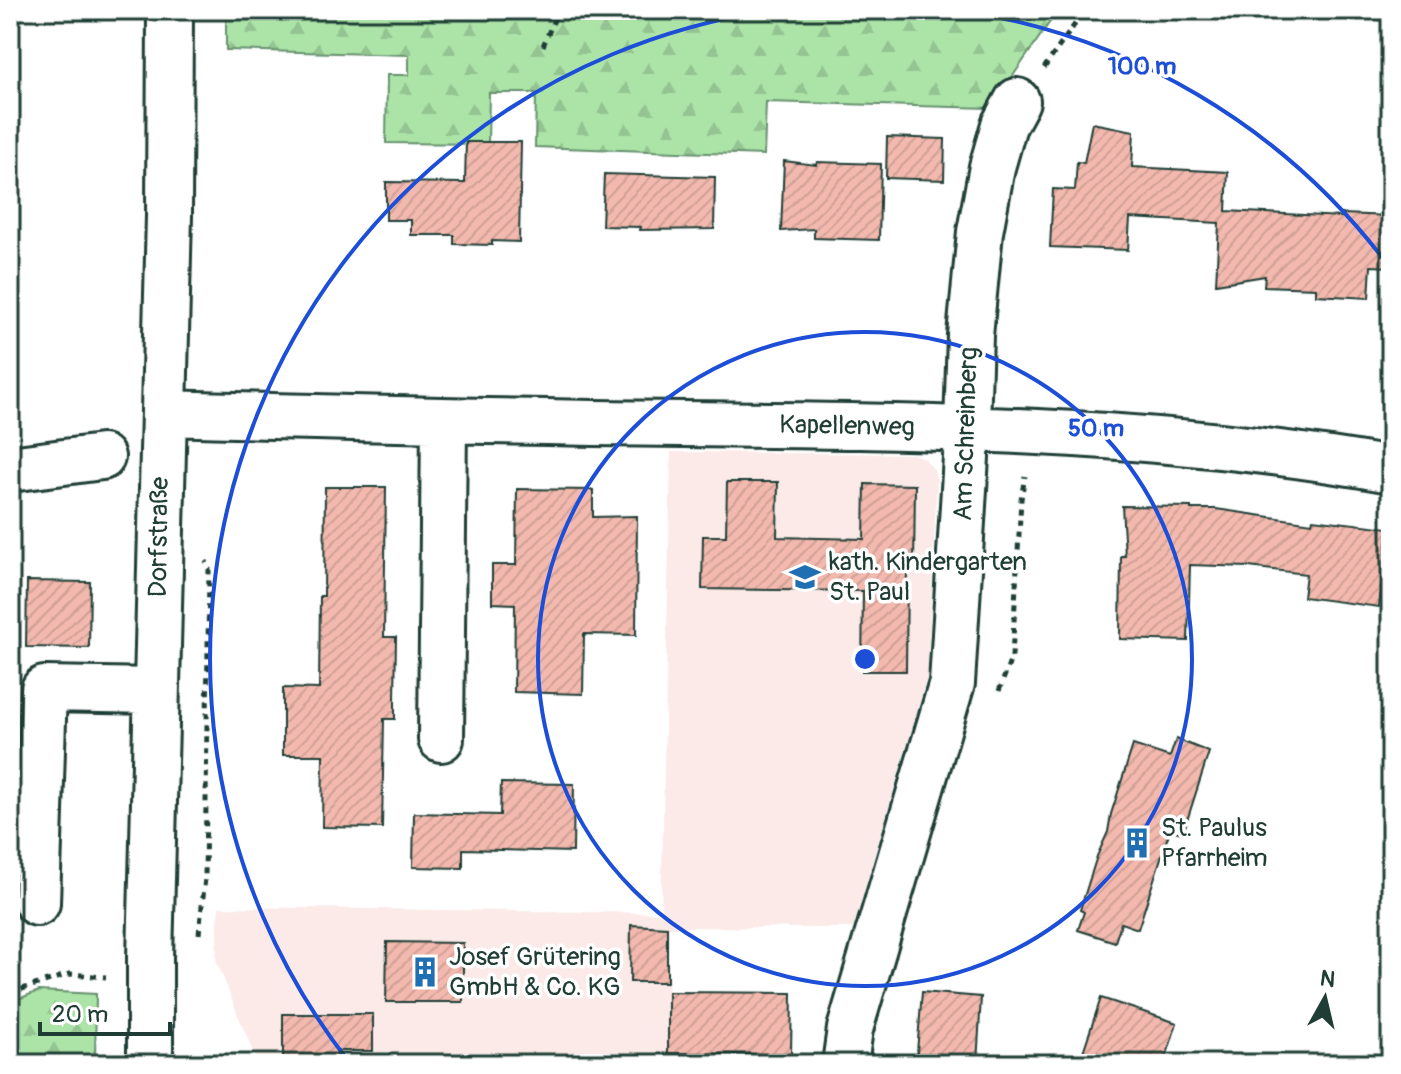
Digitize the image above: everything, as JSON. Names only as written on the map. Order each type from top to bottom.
[{"type":"street","name":"Dorfstraße","points":[[150,1064],[169,216],[170,10]]},
{"type":"street","name":"Am Schreinberg","points":[[845,1064],[850,1029],[952,683],[970,335],[980,232],[1000,139],[1017,101]]},
{"type":"street","name":"Kapellenweg","points":[[164,413],[444,421],[966,427],[1178,440],[1320,457],[1391,470]]},
{"type":"street","points":[[441,739],[444,421]]},
{"type":"street","points":[[10,469],[102,457]]},
{"type":"street","points":[[37,903],[44,689],[156,691]]},
{"type":"path","points":[[543,46],[558,10]]},
{"type":"path","points":[[1017,101],[1057,52],[1085,10]]},
{"type":"path","points":[[995,700],[1012,656],[1021,499],[1025,477],[1031,469]]},
{"type":"path","points":[[10,993],[69,974],[150,981]]},
{"type":"shaded area","points":[[671,452],[914,454],[925,459],[934,470],[937,480],[927,676],[853,928],[668,927],[668,1064],[258,1064],[216,960],[219,907],[661,913]]},
{"type":"green space","points":[[226,10],[1058,10],[991,108],[766,102],[764,155],[535,147],[536,93],[489,93],[488,144],[386,143],[387,75],[409,75],[409,55],[226,50]]},
{"type":"green space","points":[[39,991],[96,994],[95,1064],[10,1064],[10,1002]]},
{"type":"building","points":[[1092,123],[1134,131],[1132,167],[1228,172],[1226,211],[1342,217],[1342,214],[1391,216],[1391,267],[1371,266],[1369,298],[1316,295],[1316,288],[1264,286],[1265,276],[1216,284],[1219,223],[1130,218],[1128,250],[1050,247],[1053,189],[1075,190],[1077,162],[1084,163]]},
{"type":"building","points":[[887,137],[945,139],[944,180],[886,178]]},
{"type":"building","points":[[466,142],[521,142],[519,242],[454,244],[454,235],[411,235],[411,220],[386,220],[386,182],[465,183]]},
{"type":"building","points":[[784,161],[816,165],[817,162],[881,164],[879,240],[814,238],[814,229],[781,231]]},
{"type":"building","points":[[604,174],[715,177],[714,229],[640,230],[641,227],[602,226]]},
{"type":"building","name":"kath. Kindergarten St. Paul","points":[[727,482],[778,482],[777,537],[864,539],[865,484],[915,485],[914,567],[907,567],[906,671],[862,671],[863,591],[702,589],[703,536],[726,536]]},
{"type":"building","points":[[325,487],[386,487],[384,637],[396,637],[395,719],[384,719],[382,828],[322,827],[323,755],[283,755],[283,688],[319,689]]},
{"type":"building","points":[[517,489],[593,490],[593,517],[637,516],[636,635],[584,634],[583,694],[514,692],[515,604],[492,603],[492,565],[516,565]]},
{"type":"building","points":[[1122,506],[1216,509],[1312,523],[1313,519],[1389,528],[1379,607],[1303,597],[1306,574],[1249,567],[1190,565],[1188,641],[1120,639],[1121,556],[1125,556]]},
{"type":"building","points":[[27,581],[90,582],[89,648],[26,647]]},
{"type":"building","name":"St. Paulus Pfarrheim","points":[[1176,739],[1209,752],[1183,833],[1170,830],[1138,929],[1121,923],[1115,942],[1078,930],[1084,912],[1080,910],[1108,832],[1133,745],[1170,757]]},
{"type":"building","points":[[501,783],[574,784],[573,852],[463,849],[463,868],[413,867],[414,813],[500,815]]},
{"type":"building","points":[[631,925],[667,927],[667,982],[630,982]]},
{"type":"building","name":"Josef Grütering GmbH & Co. KG","points":[[387,942],[463,943],[463,1002],[386,1002]]},
{"type":"building","points":[[668,992],[792,993],[791,1055],[668,1053]]},
{"type":"building","points":[[922,992],[981,997],[977,1064],[916,1064]]},
{"type":"building","points":[[1101,998],[1177,1023],[1164,1064],[1079,1064]]},
{"type":"building","points":[[283,1014],[373,1014],[373,1051],[337,1051],[336,1064],[283,1064]]},
{"type":"place","name":"kath. Kindergarten St. Paul","points":[[805,577]]},
{"type":"place","name":"St. Paulus Pfarrheim","points":[[1137,843]]},
{"type":"place","name":"Josef Grütering GmbH & Co. KG","points":[[425,972]]}]
